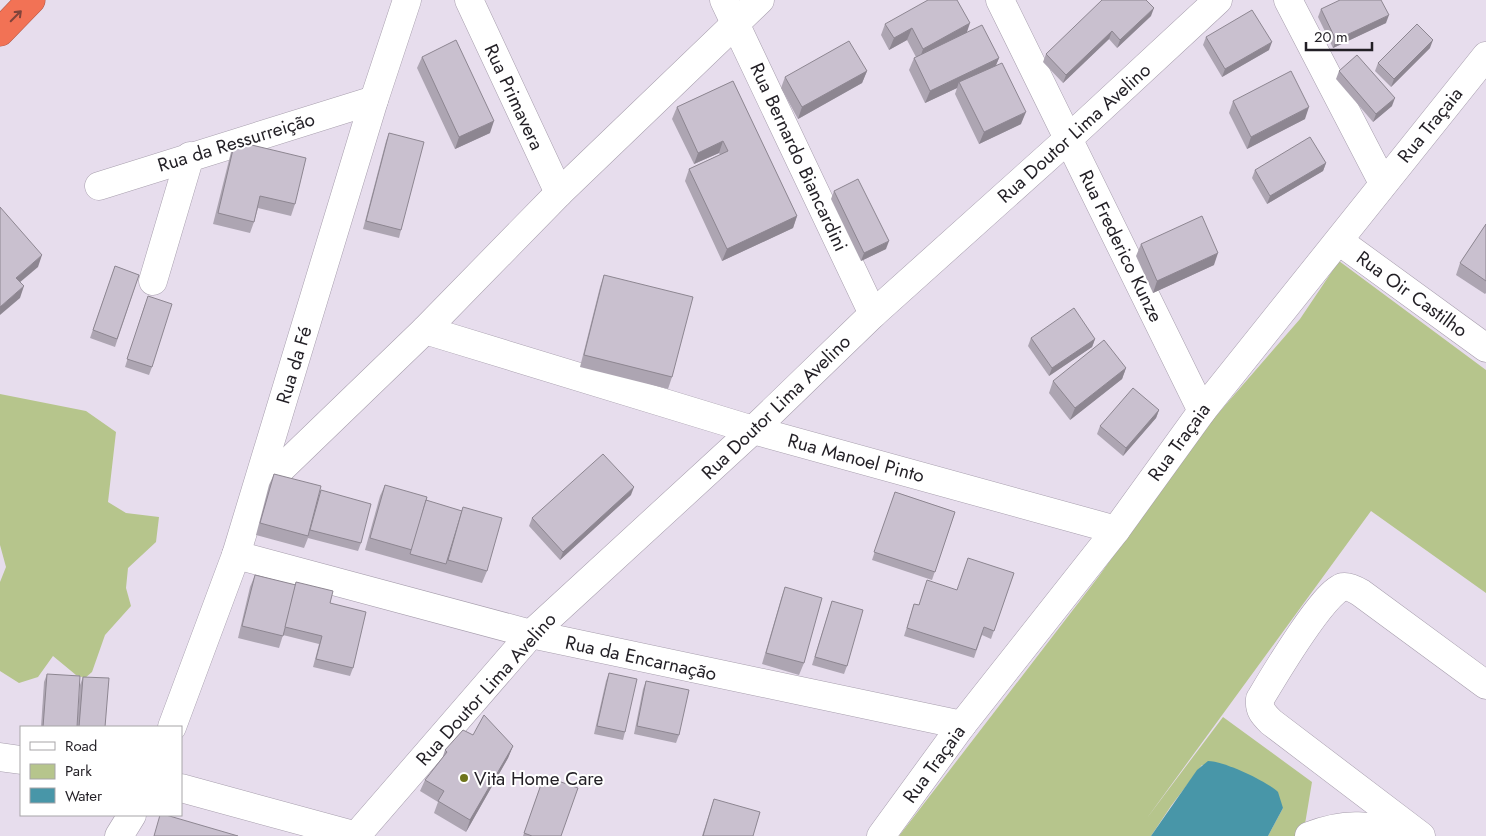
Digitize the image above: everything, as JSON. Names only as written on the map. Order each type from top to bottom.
[{"type":"highway","points":[[0,32],[31,0]]},
{"type":"street","name":"Rua da Fé","points":[[172,726],[236,555],[374,100],[408,0]]},
{"type":"street","name":"Rua Primavera","points":[[469,0],[559,193]]},
{"type":"street","points":[[255,494],[425,330],[559,193],[730,11],[760,0]]},
{"type":"street","name":"Rua Frederico Kunze","points":[[1000,0],[1202,411]]},
{"type":"street","name":"Rua Doutor Lima Avelino","points":[[356,836],[531,634],[753,430],[873,314],[1068,139],[1218,0]]},
{"type":"street","points":[[1288,0],[1384,183]]},
{"type":"street","name":"Rua Bernardo Biancardini","points":[[730,11],[873,314]]},
{"type":"street","name":"Rua Traçaia","points":[[881,836],[962,725],[1116,530],[1202,411],[1486,56]]},
{"type":"street","name":"Rua da Ressurreição","points":[[98,186],[374,100]]},
{"type":"street","points":[[153,282],[190,156]]},
{"type":"street","name":"Rua Oir Castilho","points":[[1338,241],[1486,348]]},
{"type":"street","name":"Rua Manoel Pinto","points":[[425,330],[753,430],[1116,530]]},
{"type":"street","name":"Rua da Encarnação","points":[[236,555],[531,634],[962,725]]},
{"type":"street","points":[[1420,836],[1271,722],[1259,707],[1260,698],[1307,627],[1334,592],[1344,587],[1353,588],[1361,593],[1486,685]]},
{"type":"street","points":[[0,757],[20,760]]},
{"type":"street","points":[[182,788],[356,836]]},
{"type":"street","points":[[119,836],[131,816]]},
{"type":"street","points":[[1309,836],[1335,826],[1370,826],[1411,836]]},
{"type":"green space","points":[[1339,261],[1486,370],[1486,593],[1371,511],[1147,818],[1223,717],[1312,782],[1303,836],[1268,836],[1283,808],[1202,765],[1151,836],[899,836],[1099,576],[1202,432],[1300,319]]},
{"type":"green space","points":[[0,394],[86,411],[116,432],[108,502],[126,513],[159,517],[156,542],[128,568],[126,588],[131,606],[105,635],[92,672],[85,678],[76,675],[53,656],[38,677],[19,683],[0,671],[0,582],[6,567],[0,545]]},
{"type":"water","points":[[1208,761],[1224,764],[1244,772],[1278,792],[1283,808],[1268,836],[1151,836],[1197,770]]},
{"type":"building","points":[[928,0],[957,0],[970,23],[923,49],[912,28],[894,38],[885,24]]},
{"type":"building","points":[[1102,0],[1146,0],[1154,8],[1120,40],[1112,31],[1066,75],[1046,54]]},
{"type":"building","points":[[1340,0],[1381,0],[1389,15],[1336,40],[1321,9]]},
{"type":"building","points":[[1252,10],[1272,42],[1225,69],[1206,37]]},
{"type":"building","points":[[1417,24],[1433,40],[1394,79],[1378,63]]},
{"type":"building","points":[[982,25],[999,58],[930,91],[914,58]]},
{"type":"building","points":[[456,40],[494,121],[459,137],[422,57]]},
{"type":"building","points":[[849,41],[867,71],[802,107],[785,77]]},
{"type":"building","points":[[1357,55],[1395,98],[1376,114],[1339,71]]},
{"type":"building","points":[[1002,63],[1026,112],[984,132],[959,82]]},
{"type":"building","points":[[1291,71],[1309,107],[1251,137],[1233,101]]},
{"type":"building","points":[[733,81],[797,216],[727,249],[689,169],[728,151],[723,141],[698,153],[677,107]]},
{"type":"building","points":[[389,133],[424,142],[401,230],[366,221]]},
{"type":"building","points":[[1310,137],[1326,163],[1270,196],[1255,170]]},
{"type":"building","points":[[235,141],[306,158],[295,204],[260,196],[254,222],[218,213]]},
{"type":"building","points":[[858,179],[889,241],[864,253],[834,191]]},
{"type":"building","points":[[0,207],[42,255],[16,278],[24,286],[0,307]]},
{"type":"building","points":[[1202,216],[1218,253],[1157,281],[1141,244]]},
{"type":"building","points":[[1486,224],[1486,281],[1460,263]]},
{"type":"building","points":[[115,266],[139,275],[117,339],[93,330]]},
{"type":"building","points":[[604,275],[693,297],[672,377],[584,355]]},
{"type":"building","points":[[148,296],[172,304],[152,367],[127,359]]},
{"type":"building","points":[[1074,308],[1095,339],[1052,368],[1031,338]]},
{"type":"building","points":[[1104,340],[1126,368],[1075,408],[1053,381]]},
{"type":"building","points":[[1133,388],[1159,410],[1126,448],[1100,426]]},
{"type":"building","points":[[603,454],[634,487],[563,552],[532,518]]},
{"type":"building","points":[[274,474],[321,486],[308,536],[260,523]]},
{"type":"building","points":[[385,485],[427,497],[412,550],[370,538]]},
{"type":"building","points":[[321,490],[371,504],[361,543],[310,530]]},
{"type":"building","points":[[895,492],[955,512],[935,572],[874,552]]},
{"type":"building","points":[[426,500],[462,511],[446,564],[410,554]]},
{"type":"building","points":[[463,507],[502,518],[487,571],[448,560]]},
{"type":"building","points":[[968,558],[1014,573],[994,631],[984,627],[976,650],[907,628],[914,604],[919,605],[927,580],[957,590]]},
{"type":"building","points":[[255,575],[296,585],[283,636],[242,626]]},
{"type":"building","points":[[296,582],[333,591],[330,603],[366,612],[353,668],[316,659],[322,636],[285,627]]},
{"type":"building","points":[[785,587],[822,598],[804,663],[766,653]]},
{"type":"building","points":[[832,601],[863,610],[847,666],[815,657]]},
{"type":"building","points":[[609,673],[637,679],[625,732],[597,726]]},
{"type":"building","points":[[47,674],[80,676],[77,726],[43,726]]},
{"type":"building","points":[[83,677],[109,678],[105,726],[79,726]]},
{"type":"building","points":[[646,681],[689,690],[679,735],[637,726]]},
{"type":"building","name":"Vita Home Care","points":[[484,715],[513,746],[470,820],[438,801],[444,791],[425,780],[447,752],[445,750],[463,730],[473,735]]},
{"type":"building","points":[[544,776],[578,788],[561,836],[532,836],[524,833]]},
{"type":"building","points":[[714,799],[760,812],[753,836],[703,836]]},
{"type":"building","points":[[160,816],[169,816],[238,836],[154,836]]},
{"type":"place","name":"Vita Home Care","points":[[464,778]]}]
